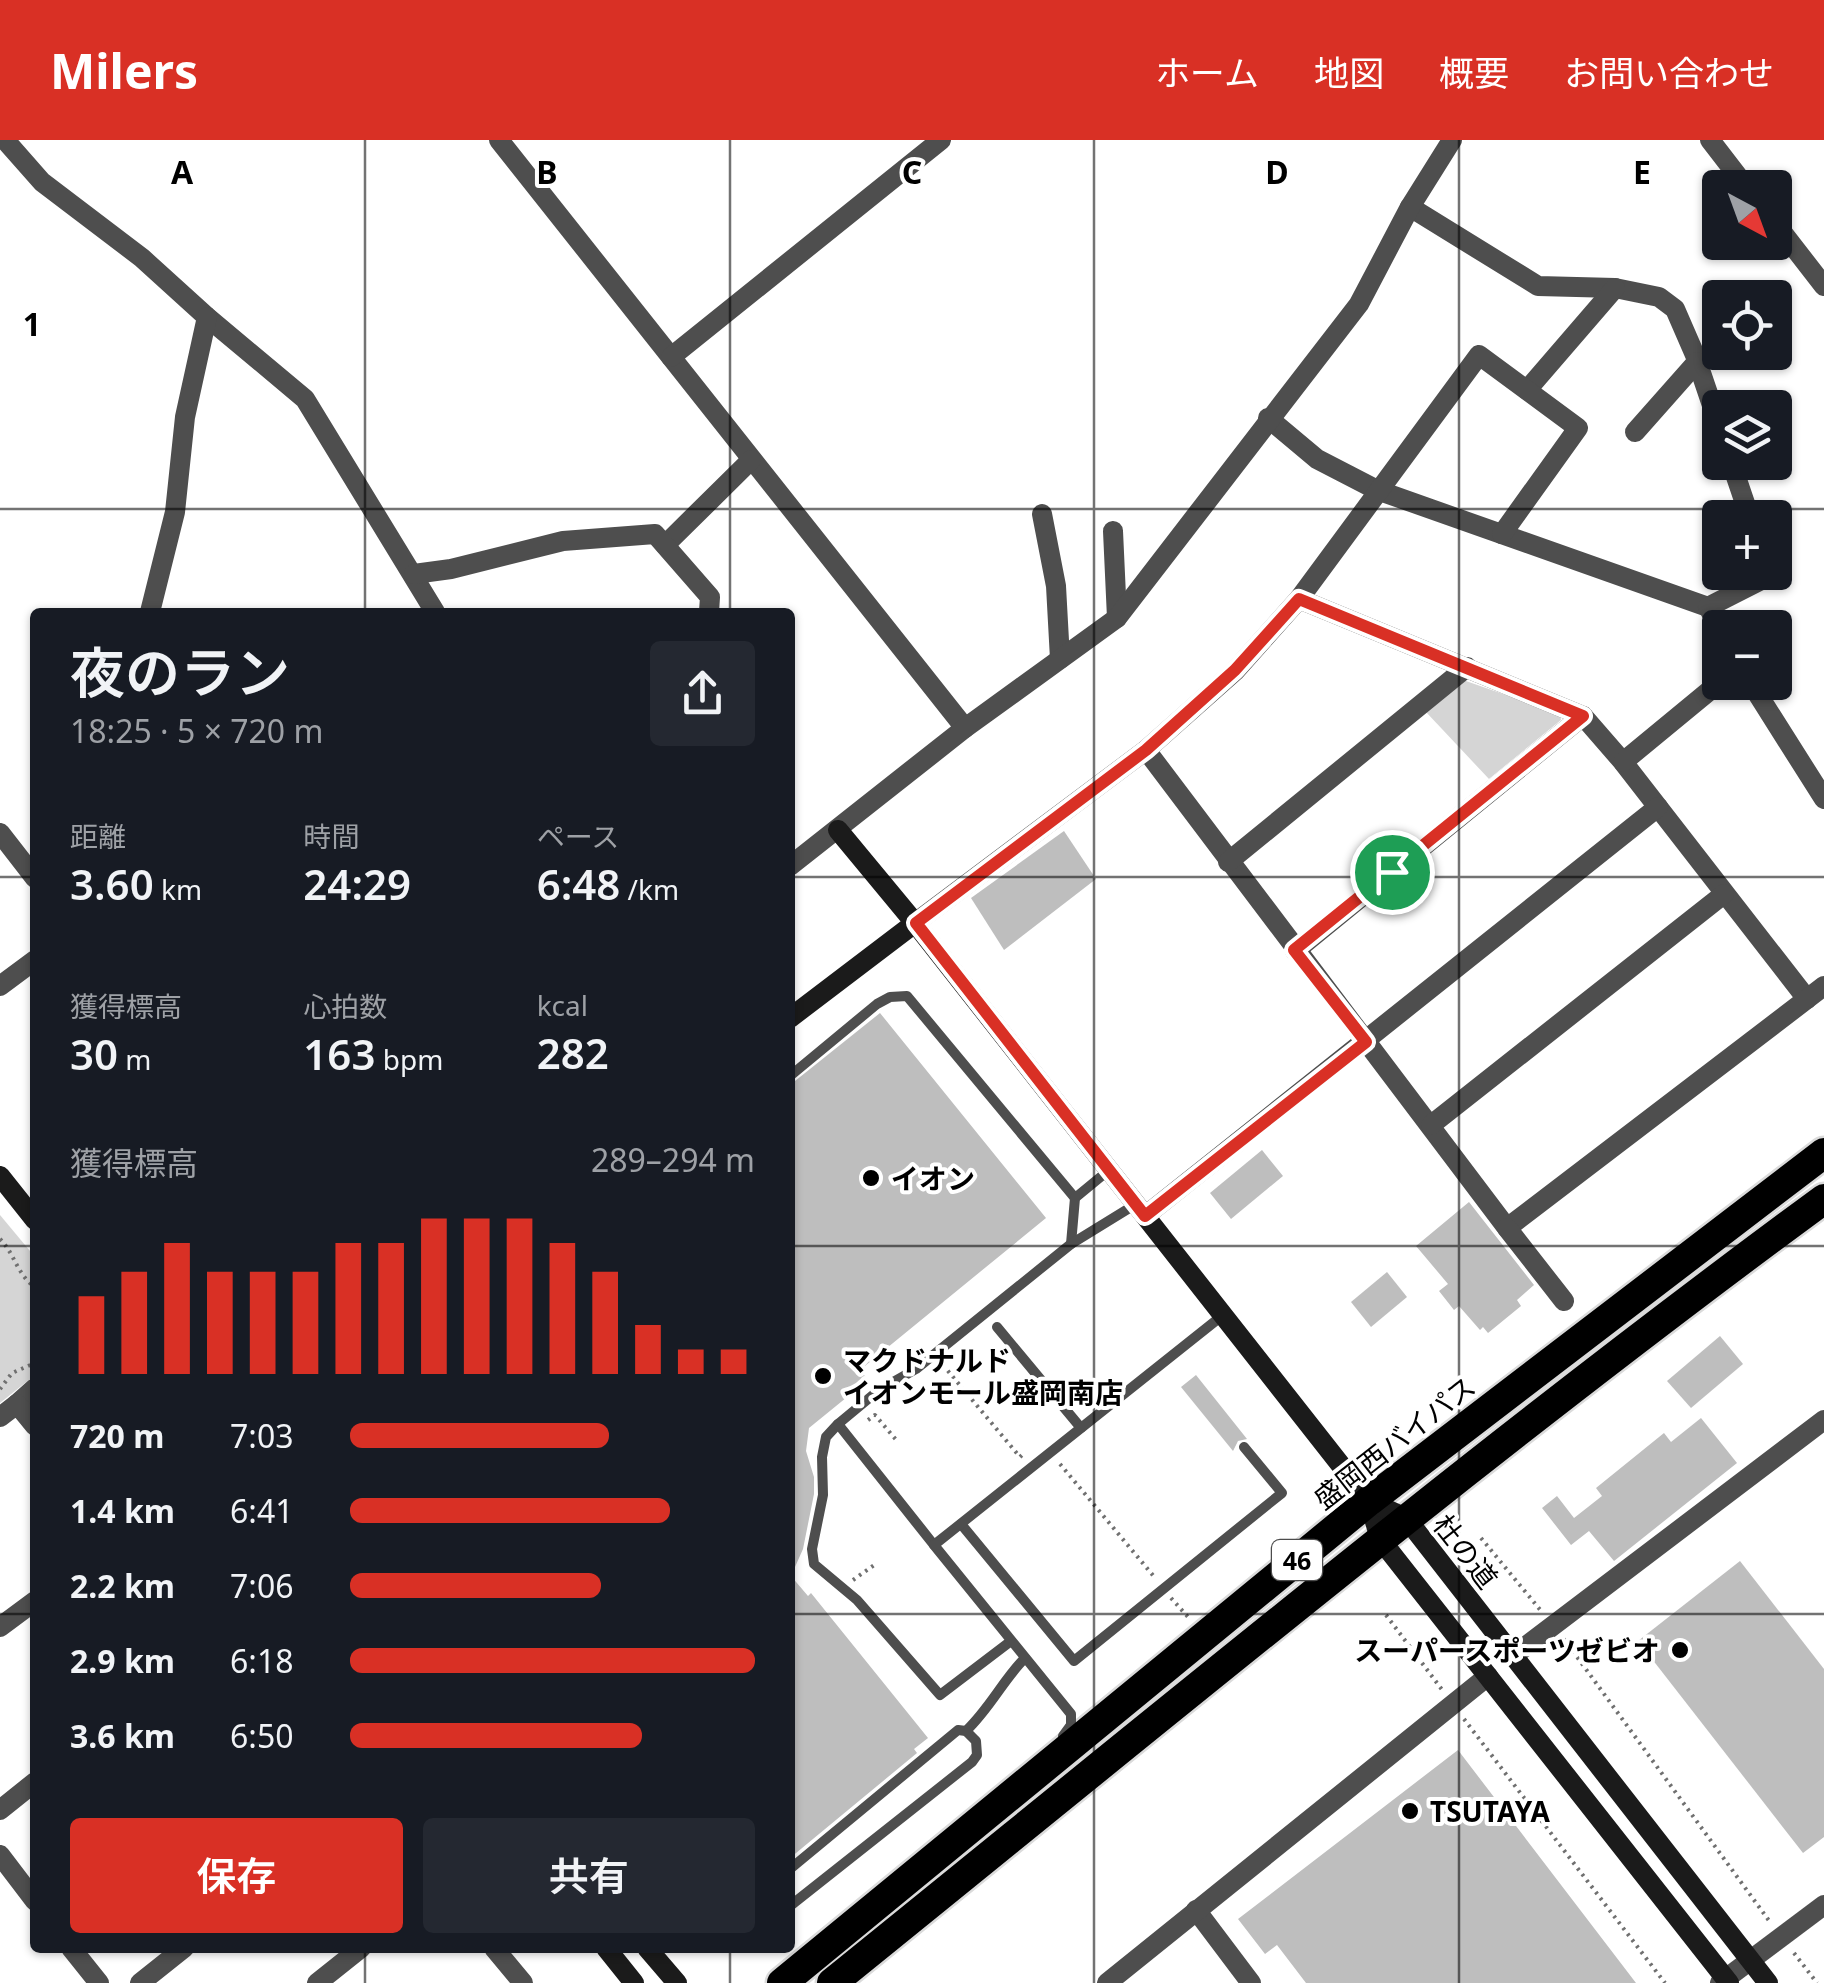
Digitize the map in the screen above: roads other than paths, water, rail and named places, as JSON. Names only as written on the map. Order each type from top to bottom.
[{"type":"highway","name":"盛岡西バイパス","points":[[782,1983],[1370,1501],[1824,1153]]},
{"type":"highway","name":"46","points":[[832,1983],[1406,1518],[1654,1324],[1824,1200]]},
{"type":"main road","points":[[838,830],[916,923],[1370,1501],[1380,1539],[1725,1982]]},
{"type":"main road","points":[[795,1014],[916,923]]},
{"type":"main road","points":[[0,1176],[30,1214]]},
{"type":"main road","name":"杜の道","points":[[1370,1501],[1406,1518],[1768,1983]]},
{"type":"main road","points":[[610,1953],[634,1983]]},
{"type":"main road","points":[[651,1953],[677,1983]]},
{"type":"street","points":[[5,140],[42,182],[142,258],[206,317],[306,399],[433,608]]},
{"type":"street","points":[[499,140],[964,728]]},
{"type":"street","points":[[670,357],[941,140]]},
{"type":"street","points":[[795,862],[964,728],[1117,618],[1359,304],[1410,207],[1452,140]]},
{"type":"street","points":[[1710,140],[1733,170]]},
{"type":"street","points":[[1410,207],[1538,286],[1615,288],[1659,297],[1675,309],[1707,390]]},
{"type":"street","points":[[1792,246],[1824,286]]},
{"type":"street","points":[[1527,390],[1615,288]]},
{"type":"street","points":[[151,608],[174,512],[185,418],[206,317]]},
{"type":"street","points":[[916,923],[1146,750],[1235,670],[1299,599],[1478,355],[1578,428],[1502,534]]},
{"type":"street","points":[[1636,432],[1698,362]]},
{"type":"street","points":[[1268,418],[1317,459],[1377,490],[1710,610]]},
{"type":"street","points":[[664,545],[750,460]]},
{"type":"street","points":[[1042,514],[1056,586],[1060,659]]},
{"type":"street","points":[[1113,531],[1117,618]]},
{"type":"street","points":[[414,574],[451,569],[564,540],[655,534],[710,597],[709,608]]},
{"type":"street","points":[[1708,607],[1741,590]]},
{"type":"street","points":[[1299,599],[1583,716],[1724,894],[1816,992],[1508,1228]]},
{"type":"street","points":[[1228,862],[1467,667]]},
{"type":"street","points":[[1623,762],[1702,697]]},
{"type":"street","points":[[1761,700],[1824,799]]},
{"type":"street","points":[[1294,950],[1583,716]]},
{"type":"street","points":[[1146,750],[1564,1301]]},
{"type":"street","points":[[1140,1210],[1366,1042],[1658,808]]},
{"type":"street","points":[[0,833],[30,872]]},
{"type":"street","points":[[1430,1125],[1724,894]]},
{"type":"street","points":[[0,986],[30,964]]},
{"type":"street","points":[[30,1392],[8,1411],[30,1423]]},
{"type":"street","points":[[1513,1656],[1824,1420]]},
{"type":"street","points":[[0,1628],[30,1607]]},
{"type":"street","points":[[1107,1983],[1488,1676]]},
{"type":"street","points":[[0,1810],[30,1786]]},
{"type":"street","points":[[0,1855],[30,1894]]},
{"type":"street","points":[[1725,1982],[1824,1905]]},
{"type":"street","points":[[1196,1910],[1251,1983]]},
{"type":"street","points":[[75,1953],[99,1983]]},
{"type":"street","points":[[140,1983],[178,1953]]},
{"type":"street","points":[[317,1983],[356,1953]]},
{"type":"street","points":[[498,1953],[522,1983]]},
{"type":"lane","points":[[795,1072],[878,1004],[890,997],[906,996],[1075,1198],[1072,1244]]},
{"type":"lane","points":[[1075,1198],[1110,1170]]},
{"type":"lane","points":[[1011,1640],[940,1696],[857,1600],[814,1564],[812,1550],[823,1495],[826,1437],[879,1390],[916,1370],[1072,1244],[1140,1210]]},
{"type":"lane","points":[[934,1545],[1223,1315]]},
{"type":"lane","points":[[997,1327],[1081,1428]]},
{"type":"lane","points":[[838,1424],[1070,1714],[1071,1725],[1066,1734],[961,1824],[957,1840]]},
{"type":"lane","points":[[962,1524],[1074,1661],[1282,1493],[1244,1447]]},
{"type":"lane","points":[[966,1731],[988,1709],[1025,1658]]},
{"type":"lane","points":[[795,1865],[958,1730],[966,1731],[978,1747],[972,1762],[795,1902]]},
{"type":"place","name":"イオン","points":[[871,1178]]},
{"type":"place","name":"マクドナルド イオンモール盛岡南店","points":[[823,1376]]},
{"type":"place","name":"スーパースポーツゼビオ","points":[[1680,1650]]},
{"type":"place","name":"TSUTAYA","points":[[1410,1811]]}]
